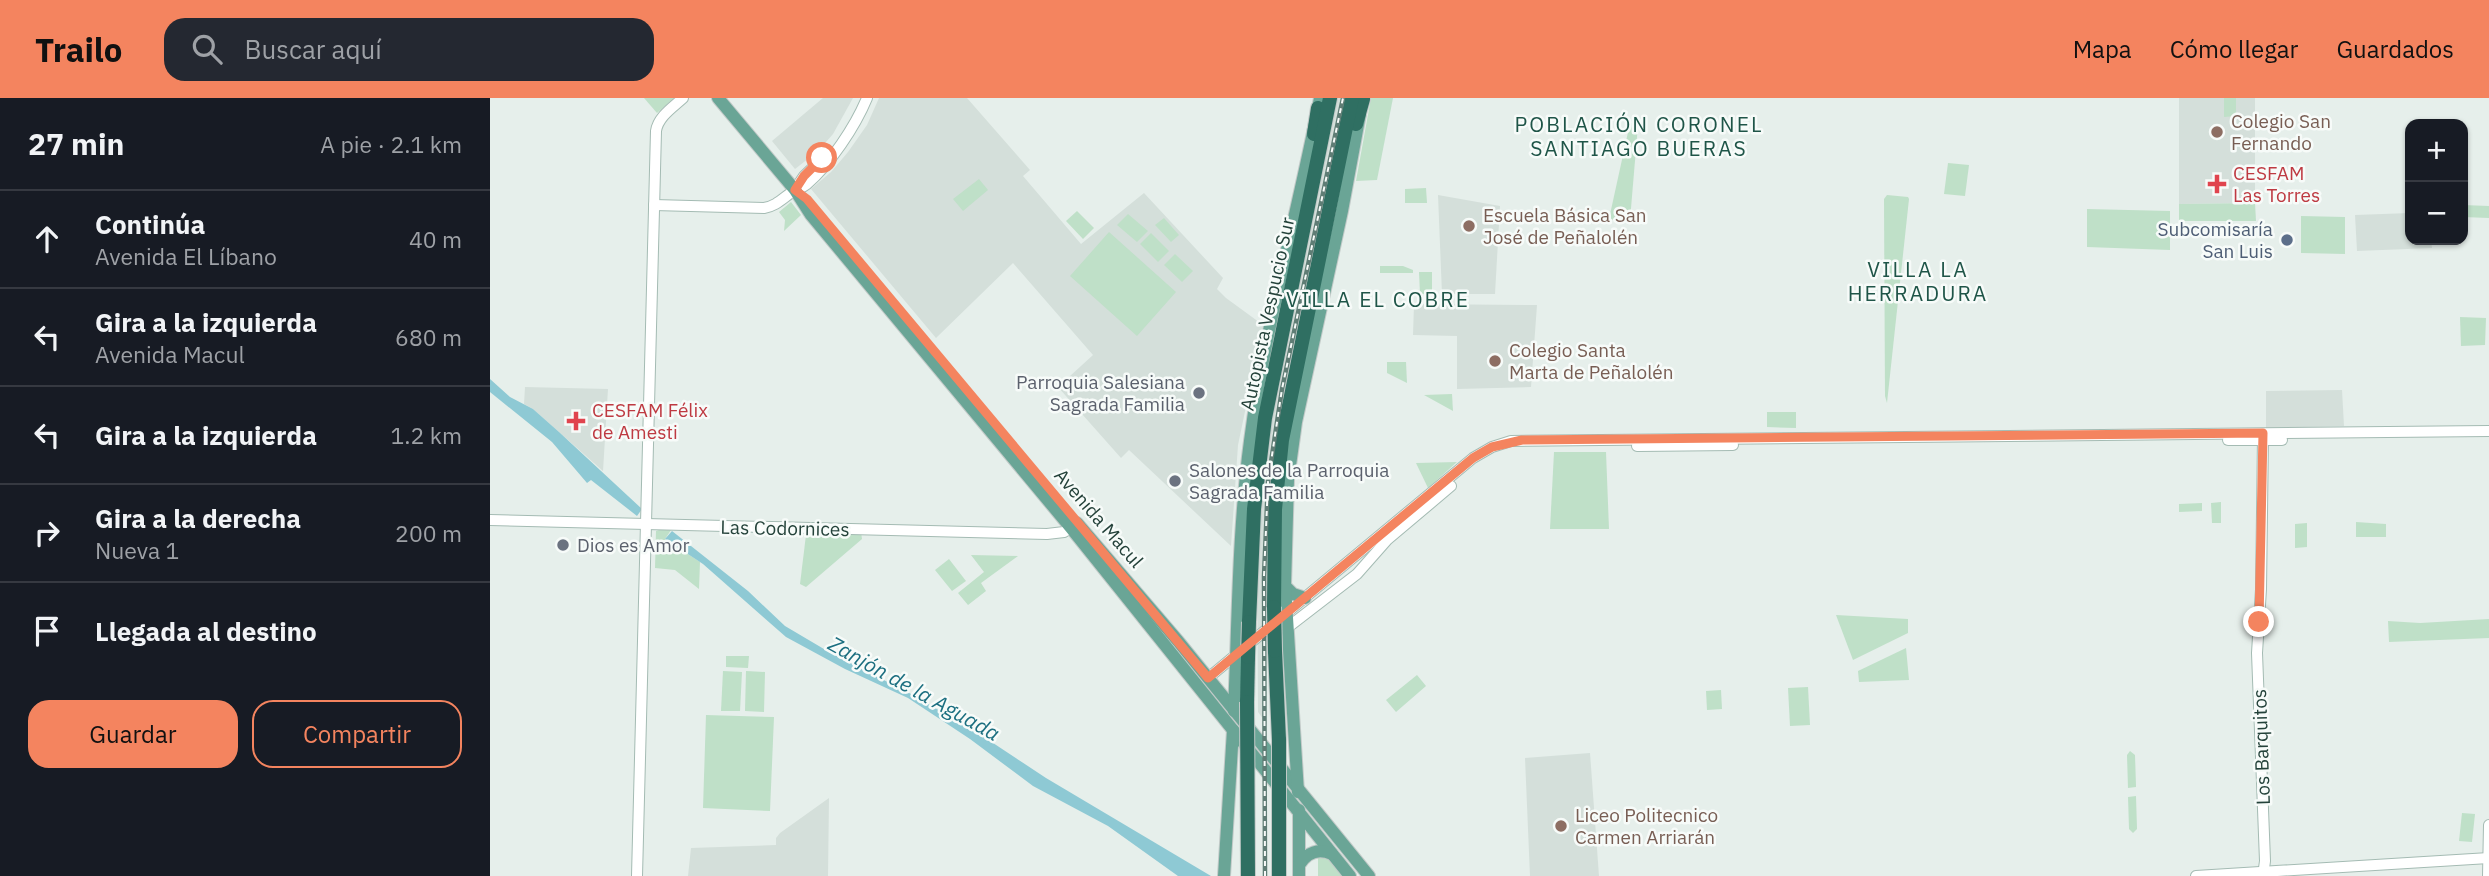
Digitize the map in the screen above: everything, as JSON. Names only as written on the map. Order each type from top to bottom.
[{"type":"highway","name":"Autopista Vespucio Sur","points":[[1248,876],[1247,702],[1242,656],[1249,622],[1259,463],[1267,408],[1330,98]]},
{"type":"highway","name":"Autopista Vespucio Sur","points":[[1279,876],[1279,740],[1275,651],[1280,611],[1274,533],[1281,452],[1289,398],[1359,98]]},
{"type":"highway","points":[[1300,249],[1319,103]]},
{"type":"main road","name":"Avenida Macul","points":[[718,98],[795,190],[811,215],[1074,526],[1208,678],[1369,876]]},
{"type":"main road","points":[[1299,870],[1298,789],[1287,628],[1280,611],[1285,586],[1286,503],[1294,433],[1348,184],[1359,98]]},
{"type":"main road","points":[[1224,876],[1234,710],[1242,656],[1243,502],[1250,438],[1274,309],[1319,103]]},
{"type":"main road","name":"Avenida Macul","points":[[1074,526],[1233,732],[1350,876]]},
{"type":"main road","points":[[1285,586],[1293,594],[1304,598]]},
{"type":"main road","points":[[1299,870],[1305,857],[1313,852],[1332,854]]},
{"type":"street","points":[[637,876],[658,123],[683,98]]},
{"type":"street","points":[[654,205],[767,208],[780,202],[795,190],[804,176],[836,149],[855,123],[867,98]]},
{"type":"street","points":[[1287,628],[1357,574],[1387,540],[1478,463],[1494,453],[1512,448],[2489,431]]},
{"type":"street","points":[[1208,678],[1242,656],[1280,611],[1304,598],[1473,458],[1492,447],[1511,441],[2262,436],[2489,439]]},
{"type":"street","name":"Los Barquitos","points":[[2262,436],[2257,653],[2264,874]]},
{"type":"street","name":"Las Codornices","points":[[490,520],[1047,534],[1074,526]]},
{"type":"street","points":[[1319,586],[1325,601]]},
{"type":"street","points":[[2487,876],[2489,825]]},
{"type":"street","points":[[2196,876],[2264,874],[2488,858]]},
{"type":"shaded area","points":[[823,98],[853,98],[833,134],[818,151],[795,169],[772,141]]},
{"type":"shaded area","points":[[879,98],[967,98],[1030,170],[1023,176],[1081,244],[1144,193],[1223,278],[1217,289],[1263,325],[1238,445],[1231,546],[1129,450],[1121,458],[1058,387],[1093,355],[1013,263],[936,338],[811,189],[831,172],[848,152],[867,125]]},
{"type":"shaded area","points":[[1336,98],[1345,98],[1273,450],[1266,544],[1267,724],[1258,712],[1257,549],[1266,442]]},
{"type":"shaded area","name":"Colegio San Fernando","points":[[2179,98],[2255,98],[2255,203],[2179,204]]},
{"type":"shaded area","points":[[1438,195],[1500,206],[1495,294],[1442,294]]},
{"type":"shaded area","points":[[2405,213],[2405,245],[2432,245],[2432,248],[2357,251],[2355,215]]},
{"type":"shaded area","name":"Colegio Santa Marta de Peñalolén","points":[[1414,304],[1537,305],[1531,387],[1457,389],[1457,336],[1413,335]]},
{"type":"shaded area","name":"CESFAM Félix de Amesti","points":[[525,387],[608,389],[603,471],[524,404]]},
{"type":"shaded area","points":[[2342,390],[2344,426],[2266,428],[2266,391]]},
{"type":"shaded area","name":"Liceo Politecnico Carmen Arriarán","points":[[1590,753],[1599,876],[1530,876],[1525,758]]},
{"type":"shaded area","points":[[829,798],[828,876],[688,876],[691,848],[776,845],[776,838],[780,833]]},
{"type":"green space","points":[[644,98],[674,98],[657,113]]},
{"type":"green space","points":[[1371,98],[1393,98],[1377,180],[1356,181]]},
{"type":"green space","points":[[2224,98],[2236,98],[2236,116],[2224,117]]},
{"type":"green space","points":[[1630,123],[1638,125],[1630,220],[1625,222],[1609,219]]},
{"type":"green space","points":[[1948,163],[1969,165],[1965,196],[1944,194]]},
{"type":"green space","points":[[979,179],[988,190],[963,211],[953,199]]},
{"type":"green space","points":[[1426,188],[1427,203],[1405,203],[1405,189]]},
{"type":"green space","points":[[1887,195],[1909,199],[1887,403],[1884,199]]},
{"type":"green space","points":[[791,202],[801,215],[784,231],[785,220],[779,212]]},
{"type":"green space","points":[[2255,203],[2256,221],[2179,221],[2179,204]]},
{"type":"green space","points":[[2468,205],[2489,206],[2489,218],[2468,217]]},
{"type":"green space","points":[[2087,209],[2170,211],[2170,250],[2087,247]]},
{"type":"green space","points":[[1077,211],[1094,228],[1083,239],[1066,221]]},
{"type":"green space","points":[[1128,214],[1148,231],[1137,242],[1117,225]]},
{"type":"green space","points":[[2301,216],[2345,217],[2345,254],[2301,253]]},
{"type":"green space","points":[[1164,218],[1179,235],[1171,242],[1155,225]]},
{"type":"green space","points":[[1109,232],[1176,292],[1137,336],[1070,276]]},
{"type":"green space","points":[[1151,233],[1169,251],[1158,262],[1140,244]]},
{"type":"green space","points":[[1175,254],[1193,271],[1182,282],[1164,265]]},
{"type":"green space","points":[[1380,266],[1403,266],[1413,270],[1413,273],[1380,273]]},
{"type":"green space","points":[[1419,272],[1432,272],[1432,294],[1420,294]]},
{"type":"green space","points":[[2460,317],[2486,318],[2485,345],[2461,346]]},
{"type":"green space","points":[[1387,362],[1406,362],[1407,383],[1387,373]]},
{"type":"green space","points":[[1452,394],[1453,411],[1424,395]]},
{"type":"green space","points":[[1767,412],[1796,412],[1796,428],[1767,427]]},
{"type":"green space","points":[[1554,452],[1606,452],[1609,529],[1550,529]]},
{"type":"green space","points":[[1457,462],[1428,488],[1416,463]]},
{"type":"green space","points":[[2221,502],[2221,523],[2212,523],[2211,503]]},
{"type":"green space","points":[[2202,503],[2202,511],[2179,512],[2179,504]]},
{"type":"green space","points":[[2356,522],[2386,524],[2386,537],[2356,537]]},
{"type":"green space","points":[[2307,523],[2307,547],[2295,548],[2295,524]]},
{"type":"green space","points":[[671,530],[665,539],[700,562],[699,589],[675,570],[655,568],[656,531]]},
{"type":"green space","points":[[810,531],[861,532],[862,539],[806,587],[800,584],[806,535]]},
{"type":"green space","points":[[971,555],[1018,556],[981,583],[986,591],[968,605],[958,593],[984,572]]},
{"type":"green space","points":[[949,559],[966,581],[952,591],[935,570]]},
{"type":"green space","points":[[1836,615],[1908,619],[1908,633],[1853,660]]},
{"type":"green space","points":[[2489,619],[2489,638],[2389,642],[2388,621],[2420,623]]},
{"type":"green space","points":[[1906,648],[1909,680],[1859,682],[1858,671]]},
{"type":"green space","points":[[726,656],[749,656],[748,668],[726,667]]},
{"type":"green space","points":[[723,671],[742,672],[740,711],[721,711]]},
{"type":"green space","points":[[746,671],[765,672],[764,712],[745,711]]},
{"type":"green space","points":[[1417,675],[1426,686],[1396,712],[1386,700]]},
{"type":"green space","points":[[1808,687],[1810,725],[1790,726],[1788,688]]},
{"type":"green space","points":[[1721,690],[1722,709],[1707,710],[1706,691]]},
{"type":"green space","points":[[706,715],[774,717],[770,811],[703,808]]},
{"type":"green space","points":[[2130,751],[2135,755],[2136,787],[2128,788],[2127,755]]},
{"type":"green space","points":[[2136,796],[2137,829],[2133,833],[2129,829],[2128,797]]},
{"type":"green space","points":[[2462,813],[2475,814],[2472,842],[2459,841]]},
{"type":"green space","points":[[1318,854],[1327,858],[1342,876],[1318,876]]},
{"type":"water","points":[[490,379],[510,397],[533,409],[642,509],[637,516],[591,480],[587,483],[552,442],[490,392]]},
{"type":"water","points":[[672,531],[748,591],[785,626],[913,695],[1211,876],[1178,876],[1108,826],[1033,786],[970,739],[908,698],[845,669],[786,637],[703,564],[665,539]]},
{"type":"railway","points":[[1265,876],[1264,576],[1268,482],[1282,389],[1343,98]]},
{"type":"place","name":"Colegio San Fernando","points":[[2217,132]]},
{"type":"place","name":"CESFAM Las Torres","points":[[2217,184]]},
{"type":"place","name":"Escuela Básica San José de Peñalolén","points":[[1469,226]]},
{"type":"place","name":"Subcomisaría San Luis","points":[[2287,240]]},
{"type":"place","name":"Colegio Santa Marta de Peñalolén","points":[[1495,361]]},
{"type":"place","name":"Parroquia Salesiana Sagrada Familia","points":[[1199,393]]},
{"type":"place","name":"CESFAM Félix de Amesti","points":[[576,421]]},
{"type":"place","name":"Salones de la Parroquia Sagrada Familia","points":[[1175,481]]},
{"type":"place","name":"Dios es Amor","points":[[563,545]]},
{"type":"place","name":"Liceo Politecnico Carmen Arriarán","points":[[1561,826]]},
{"type":"district","name":"POBLACIÓN CORONEL SANTIAGO BUERAS","points":[[1639,137]]},
{"type":"district","name":"VILLA LA HERRADURA","points":[[1918,282]]},
{"type":"district","name":"VILLA EL COBRE","points":[[1378,300]]},
{"type":"route","points":[[822,158],[799,181],[795,190],[807,199],[1208,678],[1473,458],[1492,447],[1522,440],[2263,433],[2259,622]]},
{"type":"water label","name":"Zanjón de la Aguada","points":[[914,689]]}]
